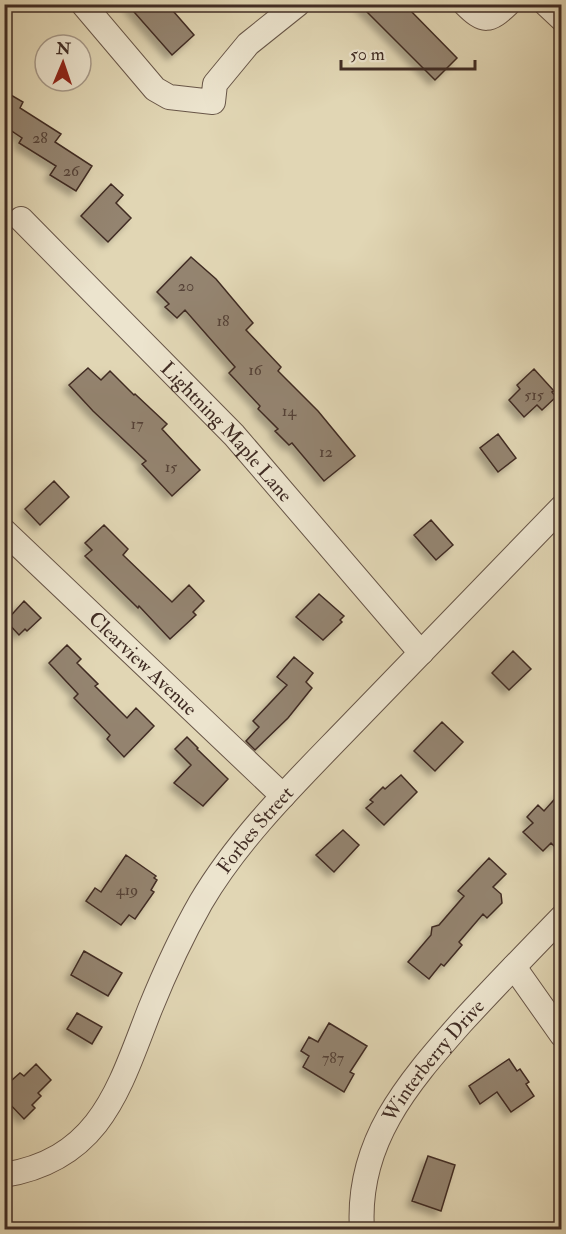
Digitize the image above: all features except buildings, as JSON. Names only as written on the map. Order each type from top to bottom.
[{"type":"street","points":[[83,4],[155,89],[169,97],[213,102],[215,84],[248,44],[298,4]]},
{"type":"street","points":[[465,4],[477,16],[485,19],[498,14],[508,4]]},
{"type":"street","points":[[546,4],[561,20]]},
{"type":"street","name":"Lightning Maple Lane","points":[[21,219],[234,435],[421,653]]},
{"type":"street","name":"Forbes Street","points":[[4,1175],[43,1165],[60,1157],[79,1143],[95,1126],[106,1111],[124,1075],[179,941],[202,900],[254,829],[561,507]]},
{"type":"street","name":"Clearview Avenue","points":[[4,531],[283,796]]},
{"type":"street","name":"Winterberry Drive","points":[[362,1230],[361,1199],[368,1164],[378,1135],[389,1114],[440,1047],[561,917]]},
{"type":"street","points":[[514,967],[561,1035]]}]
